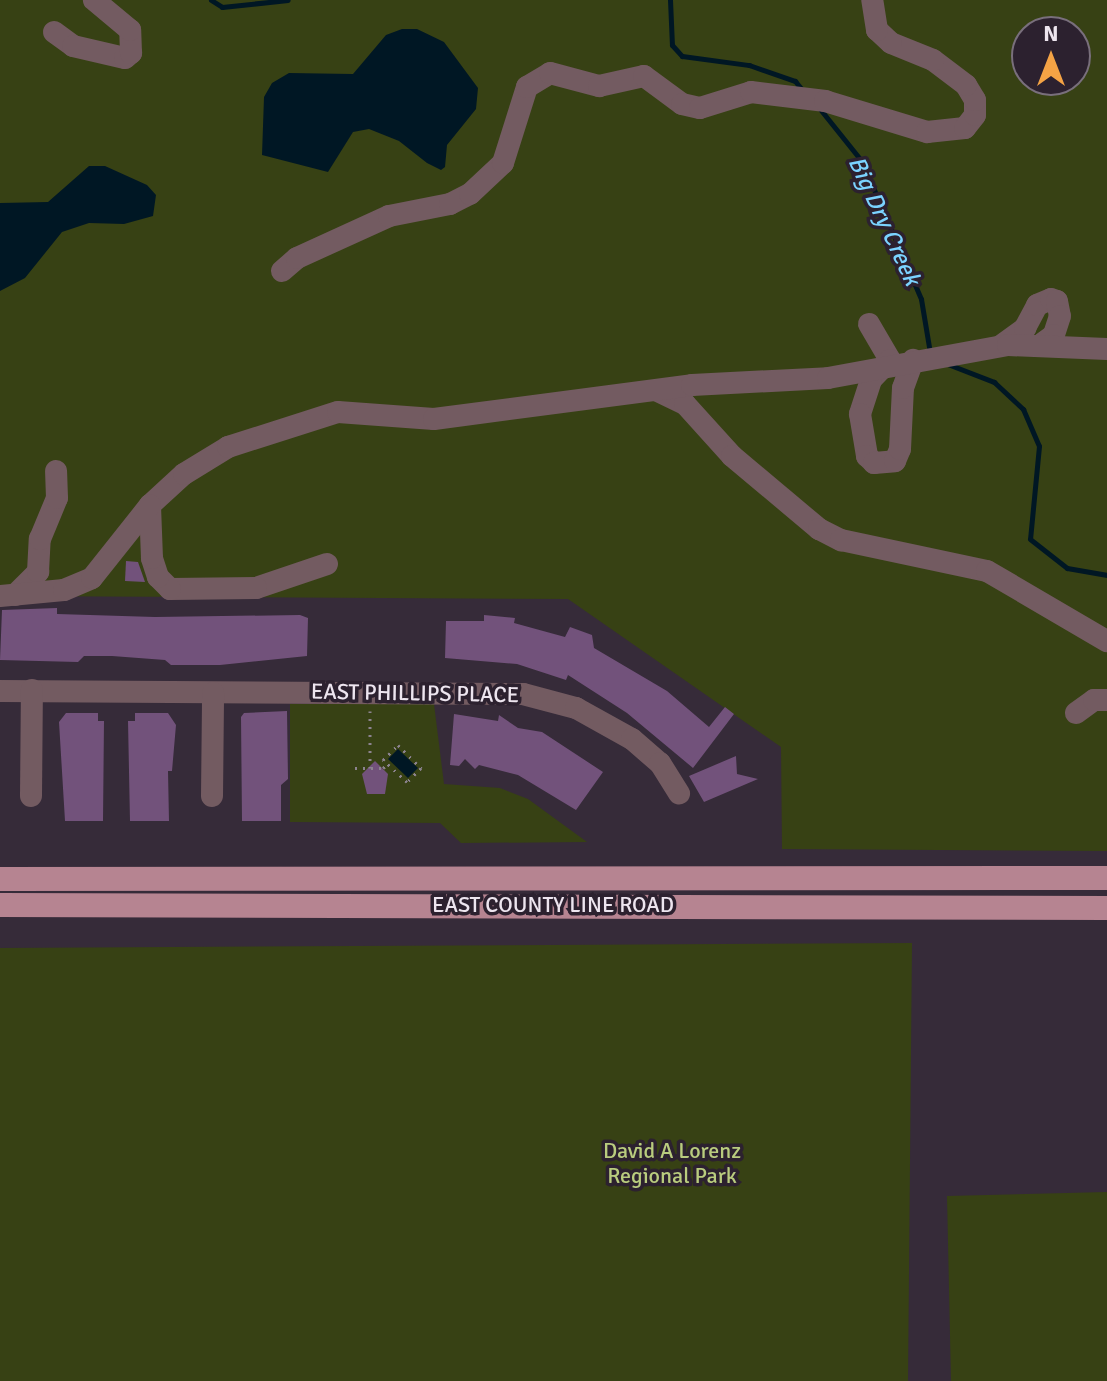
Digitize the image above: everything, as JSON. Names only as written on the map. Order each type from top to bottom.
[{"type":"main road","name":"EAST COUNTY LINE ROAD","points":[[0,879],[1107,878]]},
{"type":"main road","name":"EAST COUNTY LINE ROAD","points":[[0,905],[1107,908]]},
{"type":"street","points":[[54,32],[73,46],[125,58],[131,53],[130,30],[94,0]]},
{"type":"street","points":[[282,271],[309,251],[389,216],[450,204],[470,194],[503,163],[519,104],[539,76],[550,73],[599,86],[644,76],[682,104],[700,108],[740,92],[825,101],[905,128],[949,134],[965,128],[975,115],[975,100],[951,71],[891,43],[877,30],[872,0]]},
{"type":"street","points":[[1001,346],[1025,328],[1037,305],[1051,299],[1057,301],[1060,316],[1054,335],[1043,343]]},
{"type":"street","points":[[869,324],[890,360],[871,380],[860,414],[867,456],[885,465],[895,461],[900,449],[903,388],[913,360]]},
{"type":"street","points":[[8,595],[64,590],[92,578],[150,505],[184,474],[228,447],[316,417],[356,411],[434,419],[653,390],[685,396],[804,381],[1001,346],[1043,343],[1107,349]]},
{"type":"street","points":[[685,396],[732,456],[819,529],[841,540],[987,571],[1107,641]]},
{"type":"street","points":[[8,595],[38,572],[40,539],[57,498],[56,471]]},
{"type":"street","points":[[150,505],[152,558],[158,577],[170,589],[256,588],[327,564]]},
{"type":"street","points":[[31,796],[32,690]]},
{"type":"street","name":"EAST PHILLIPS PLACE","points":[[0,691],[504,692],[576,708],[632,739],[660,763],[679,793]]},
{"type":"street","points":[[212,796],[213,693]]},
{"type":"street","points":[[1076,713],[1094,700],[1107,700]]},
{"type":"path","points":[[370,691],[370,768]]},
{"type":"path","points":[[398,745],[421,768],[407,782],[388,764],[383,760],[398,745]]},
{"type":"path","points":[[355,768],[388,764]]},
{"type":"green space","points":[[0,0],[1107,0],[1107,851],[782,849],[781,747],[568,599],[0,596]]},
{"type":"green space","points":[[290,704],[434,704],[444,784],[500,788],[528,799],[587,842],[461,843],[440,823],[290,822]]},
{"type":"green space","name":"David A Lorenz Regional Park","points":[[912,943],[908,1381],[0,1381],[0,948]]},
{"type":"green space","points":[[1107,1192],[1107,1381],[951,1381],[947,1196]]},
{"type":"water","points":[[402,29],[417,29],[444,42],[478,88],[476,109],[447,145],[445,167],[441,170],[427,163],[399,141],[369,129],[353,132],[328,172],[262,155],[264,97],[272,83],[289,73],[353,74],[386,35]]},
{"type":"water","points":[[89,166],[105,166],[147,185],[156,195],[153,216],[124,224],[89,223],[62,232],[25,278],[0,291],[0,203],[48,202]]},
{"type":"water","points":[[398,749],[418,768],[408,778],[388,759]]},
{"type":"building","points":[[126,561],[138,562],[145,582],[125,581]]},
{"type":"building","points":[[57,608],[57,614],[155,617],[300,615],[308,618],[307,656],[220,665],[171,665],[165,660],[112,656],[84,656],[78,662],[0,660],[2,610]]},
{"type":"building","points":[[484,615],[515,618],[514,623],[565,637],[570,627],[592,635],[594,648],[667,691],[709,727],[725,707],[734,714],[693,768],[627,713],[568,675],[566,680],[517,664],[445,658],[446,621],[484,621]]},
{"type":"building","points":[[287,711],[288,779],[281,785],[281,821],[242,821],[241,717],[244,713]]},
{"type":"building","points":[[66,713],[98,713],[98,721],[104,721],[103,821],[65,821],[59,722]]},
{"type":"building","points":[[135,713],[168,713],[176,725],[172,771],[168,771],[169,821],[130,821],[128,721],[135,721]]},
{"type":"building","points":[[454,714],[498,721],[499,715],[518,728],[542,732],[603,772],[576,810],[518,775],[479,765],[475,769],[465,759],[459,766],[450,765]]},
{"type":"building","points":[[736,756],[737,774],[758,779],[704,802],[689,776]]},
{"type":"building","points":[[375,761],[388,774],[385,794],[367,794],[362,774]]},
{"type":"waterway","name":"Big Dry Creek","points":[[211,0],[222,7],[288,0]]},
{"type":"waterway","name":"Big Dry Creek","points":[[670,0],[672,45],[682,56],[749,65],[795,81],[804,92]]},
{"type":"waterway","name":"Big Dry Creek","points":[[820,109],[860,159],[872,185],[921,299],[929,347]]},
{"type":"waterway","name":"Big Dry Creek","points":[[945,363],[994,382],[1023,409],[1039,446],[1030,539],[1067,568],[1107,575]]}]
